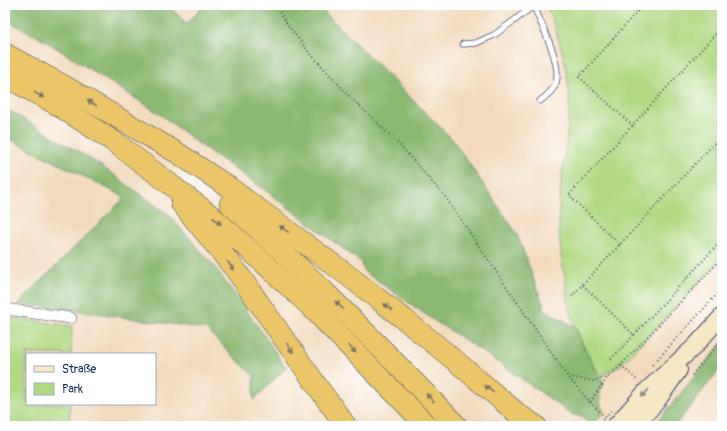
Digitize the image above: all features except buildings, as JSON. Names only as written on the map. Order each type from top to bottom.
[{"type":"highway","points":[[5,54],[66,87],[179,154],[230,188],[346,274],[422,334],[522,420],[536,426]]},
{"type":"highway","points":[[5,76],[62,108],[112,141],[204,210],[309,305],[427,426]]},
{"type":"highway","points":[[126,123],[217,193],[273,242],[357,323],[457,426]]},
{"type":"highway","points":[[153,171],[199,225],[234,270],[346,426]]},
{"type":"main road","points":[[614,419],[694,347],[722,316]]},
{"type":"main road","points":[[636,426],[658,400],[694,347]]},
{"type":"street","points":[[5,309],[71,318]]},
{"type":"lane","points":[[463,44],[476,43],[494,35],[535,5],[536,11],[553,52],[557,68],[556,81],[551,92],[540,101]]},
{"type":"path","points":[[276,5],[287,24],[308,51],[349,96],[398,143],[446,198],[568,377],[590,402],[614,419]]},
{"type":"path","points":[[633,126],[579,77],[643,5]]},
{"type":"path","points":[[620,245],[569,194],[633,126],[722,27]]},
{"type":"path","points":[[572,296],[722,136]]},
{"type":"path","points":[[611,359],[722,240]]},
{"type":"path","points":[[590,402],[608,377],[722,258]]},
{"type":"path","points":[[583,285],[634,335]]},
{"type":"path","points":[[648,369],[722,288]]},
{"type":"path","points":[[621,365],[638,381]]},
{"type":"path","points":[[568,377],[593,381],[608,377]]},
{"type":"path","points":[[598,426],[614,419]]},
{"type":"green space","points":[[5,5],[168,5],[187,24],[204,5],[317,5],[453,140],[517,234],[545,310],[575,327],[586,352],[604,384],[600,398],[604,412],[592,426],[582,416],[570,414],[485,353],[432,319],[364,271],[361,262],[160,114],[49,43],[5,19]]},
{"type":"green space","points":[[722,5],[722,258],[621,365],[600,376],[584,347],[572,316],[561,253],[559,212],[568,127],[569,101],[567,73],[561,46],[547,6]]},
{"type":"green space","points":[[5,108],[97,163],[169,215],[215,267],[286,368],[254,400],[254,376],[206,329],[73,310],[18,304],[125,197],[5,137]]},
{"type":"green space","points":[[5,317],[72,326],[71,353],[26,353],[26,405],[70,405],[69,426],[5,426]]},
{"type":"green space","points":[[722,343],[722,366],[675,426],[654,426]]}]
